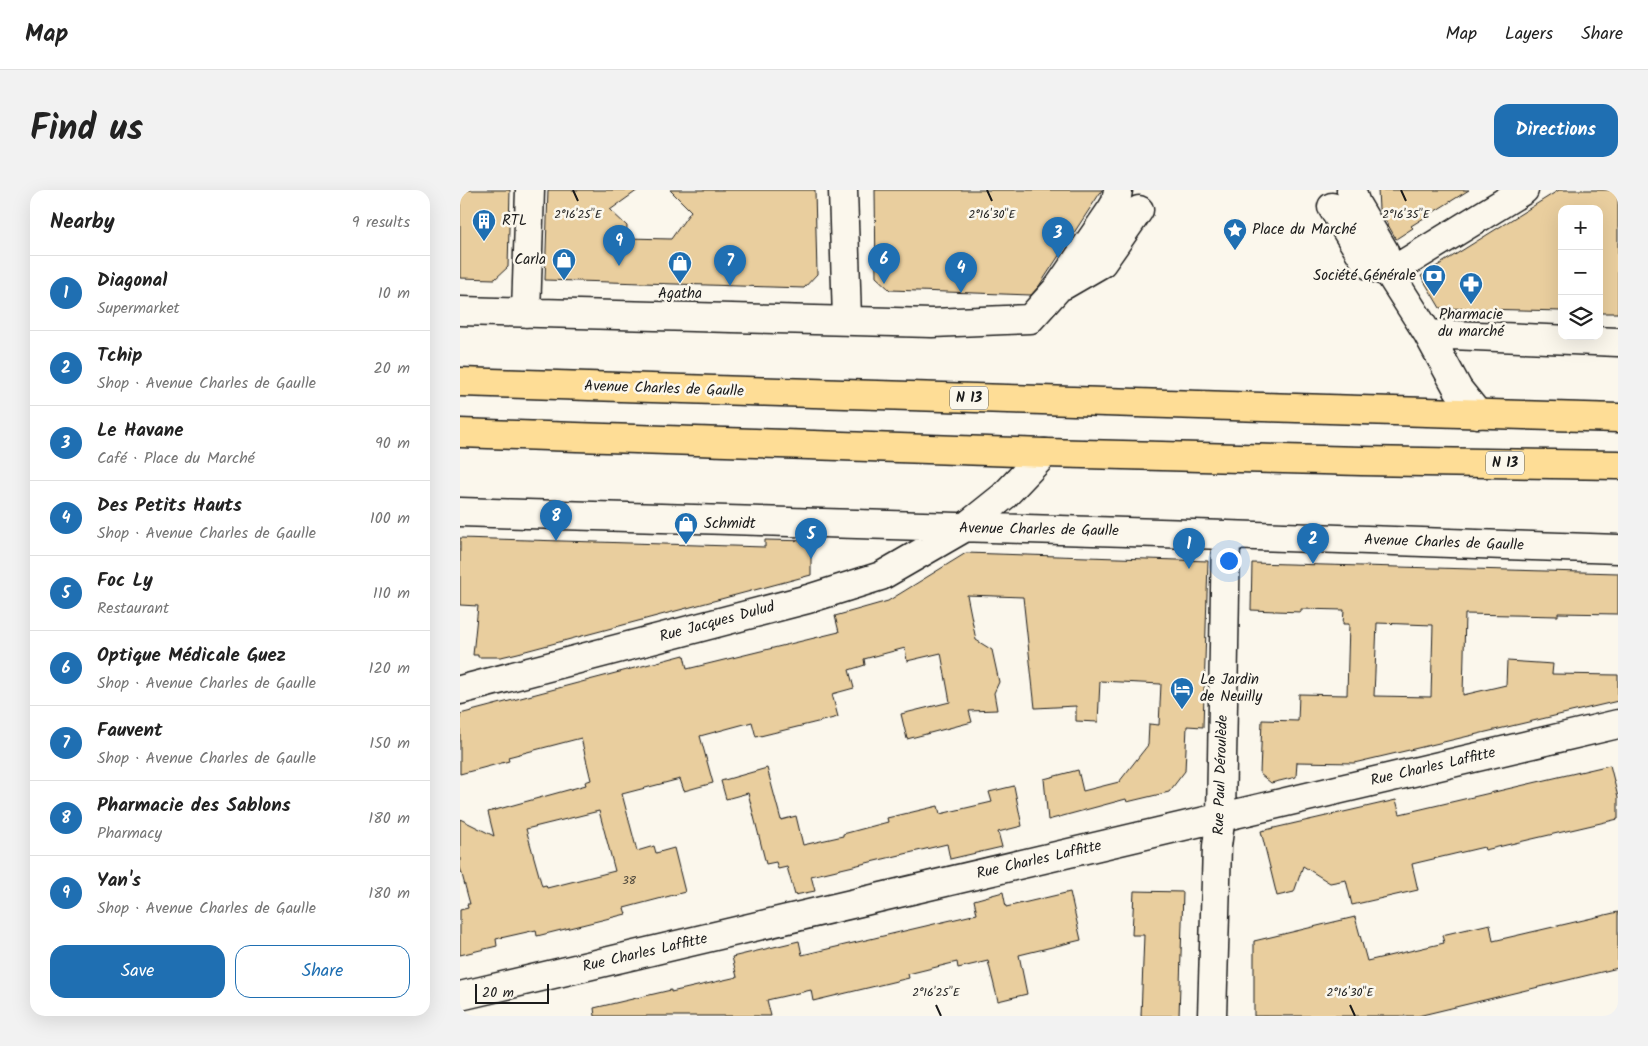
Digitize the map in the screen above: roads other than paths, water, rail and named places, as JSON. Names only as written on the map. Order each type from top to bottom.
[{"type":"main road","name":"Avenue Charles de Gaulle","points":[[460,382],[1618,418]]},
{"type":"main road","name":"N 13","points":[[460,433],[1045,454],[1618,465]]},
{"type":"street","points":[[526,312],[530,190]]},
{"type":"street","points":[[844,190],[847,319]]},
{"type":"street","points":[[460,311],[932,322],[1030,319],[1058,288],[1114,205],[1118,190]]},
{"type":"street","points":[[1389,273],[1524,190]]},
{"type":"street","points":[[1342,198],[1356,204],[1384,251],[1389,273],[1428,334],[1458,389],[1478,414]]},
{"type":"street","points":[[1058,288],[1102,262],[1139,210]]},
{"type":"street","points":[[1428,334],[1618,342]]},
{"type":"street","name":"Rue Jacques Dulud","points":[[460,690],[808,599],[881,576],[964,528],[1004,496],[1045,454]]},
{"type":"street","name":"Avenue Charles de Gaulle","points":[[460,512],[1618,549]]},
{"type":"street","name":"Rue Paul Déroulède","points":[[1212,1016],[1218,846],[1222,816],[1226,535]]},
{"type":"street","name":"Rue Charles Laffitte","points":[[460,996],[1618,724]]},
{"type":"place","name":"RTL","points":[[484,242]]},
{"type":"place","name":"Place du Marché","points":[[1235,251]]},
{"type":"place","name":"Le Havane","points":[[1058,258]]},
{"type":"place","name":"Yan's","points":[[619,266]]},
{"type":"place","name":"Carla","points":[[564,281]]},
{"type":"place","name":"Agatha","points":[[680,284]]},
{"type":"place","name":"Optique Médicale Guez","points":[[884,284]]},
{"type":"place","name":"Fauvent","points":[[730,286]]},
{"type":"place","name":"Des Petits Hauts","points":[[961,293]]},
{"type":"place","name":"Société Générale","points":[[1434,297]]},
{"type":"place","name":"Pharmacie du marché","points":[[1471,305]]},
{"type":"place","name":"Pharmacie des Sablons","points":[[556,541]]},
{"type":"place","name":"Schmidt","points":[[686,545]]},
{"type":"place","name":"Foc Ly","points":[[811,559]]},
{"type":"place","name":"Tchip","points":[[1313,564]]},
{"type":"place","name":"Diagonal","points":[[1189,569]]},
{"type":"place","name":"Le Jardin de Neuilly","points":[[1182,710]]}]
